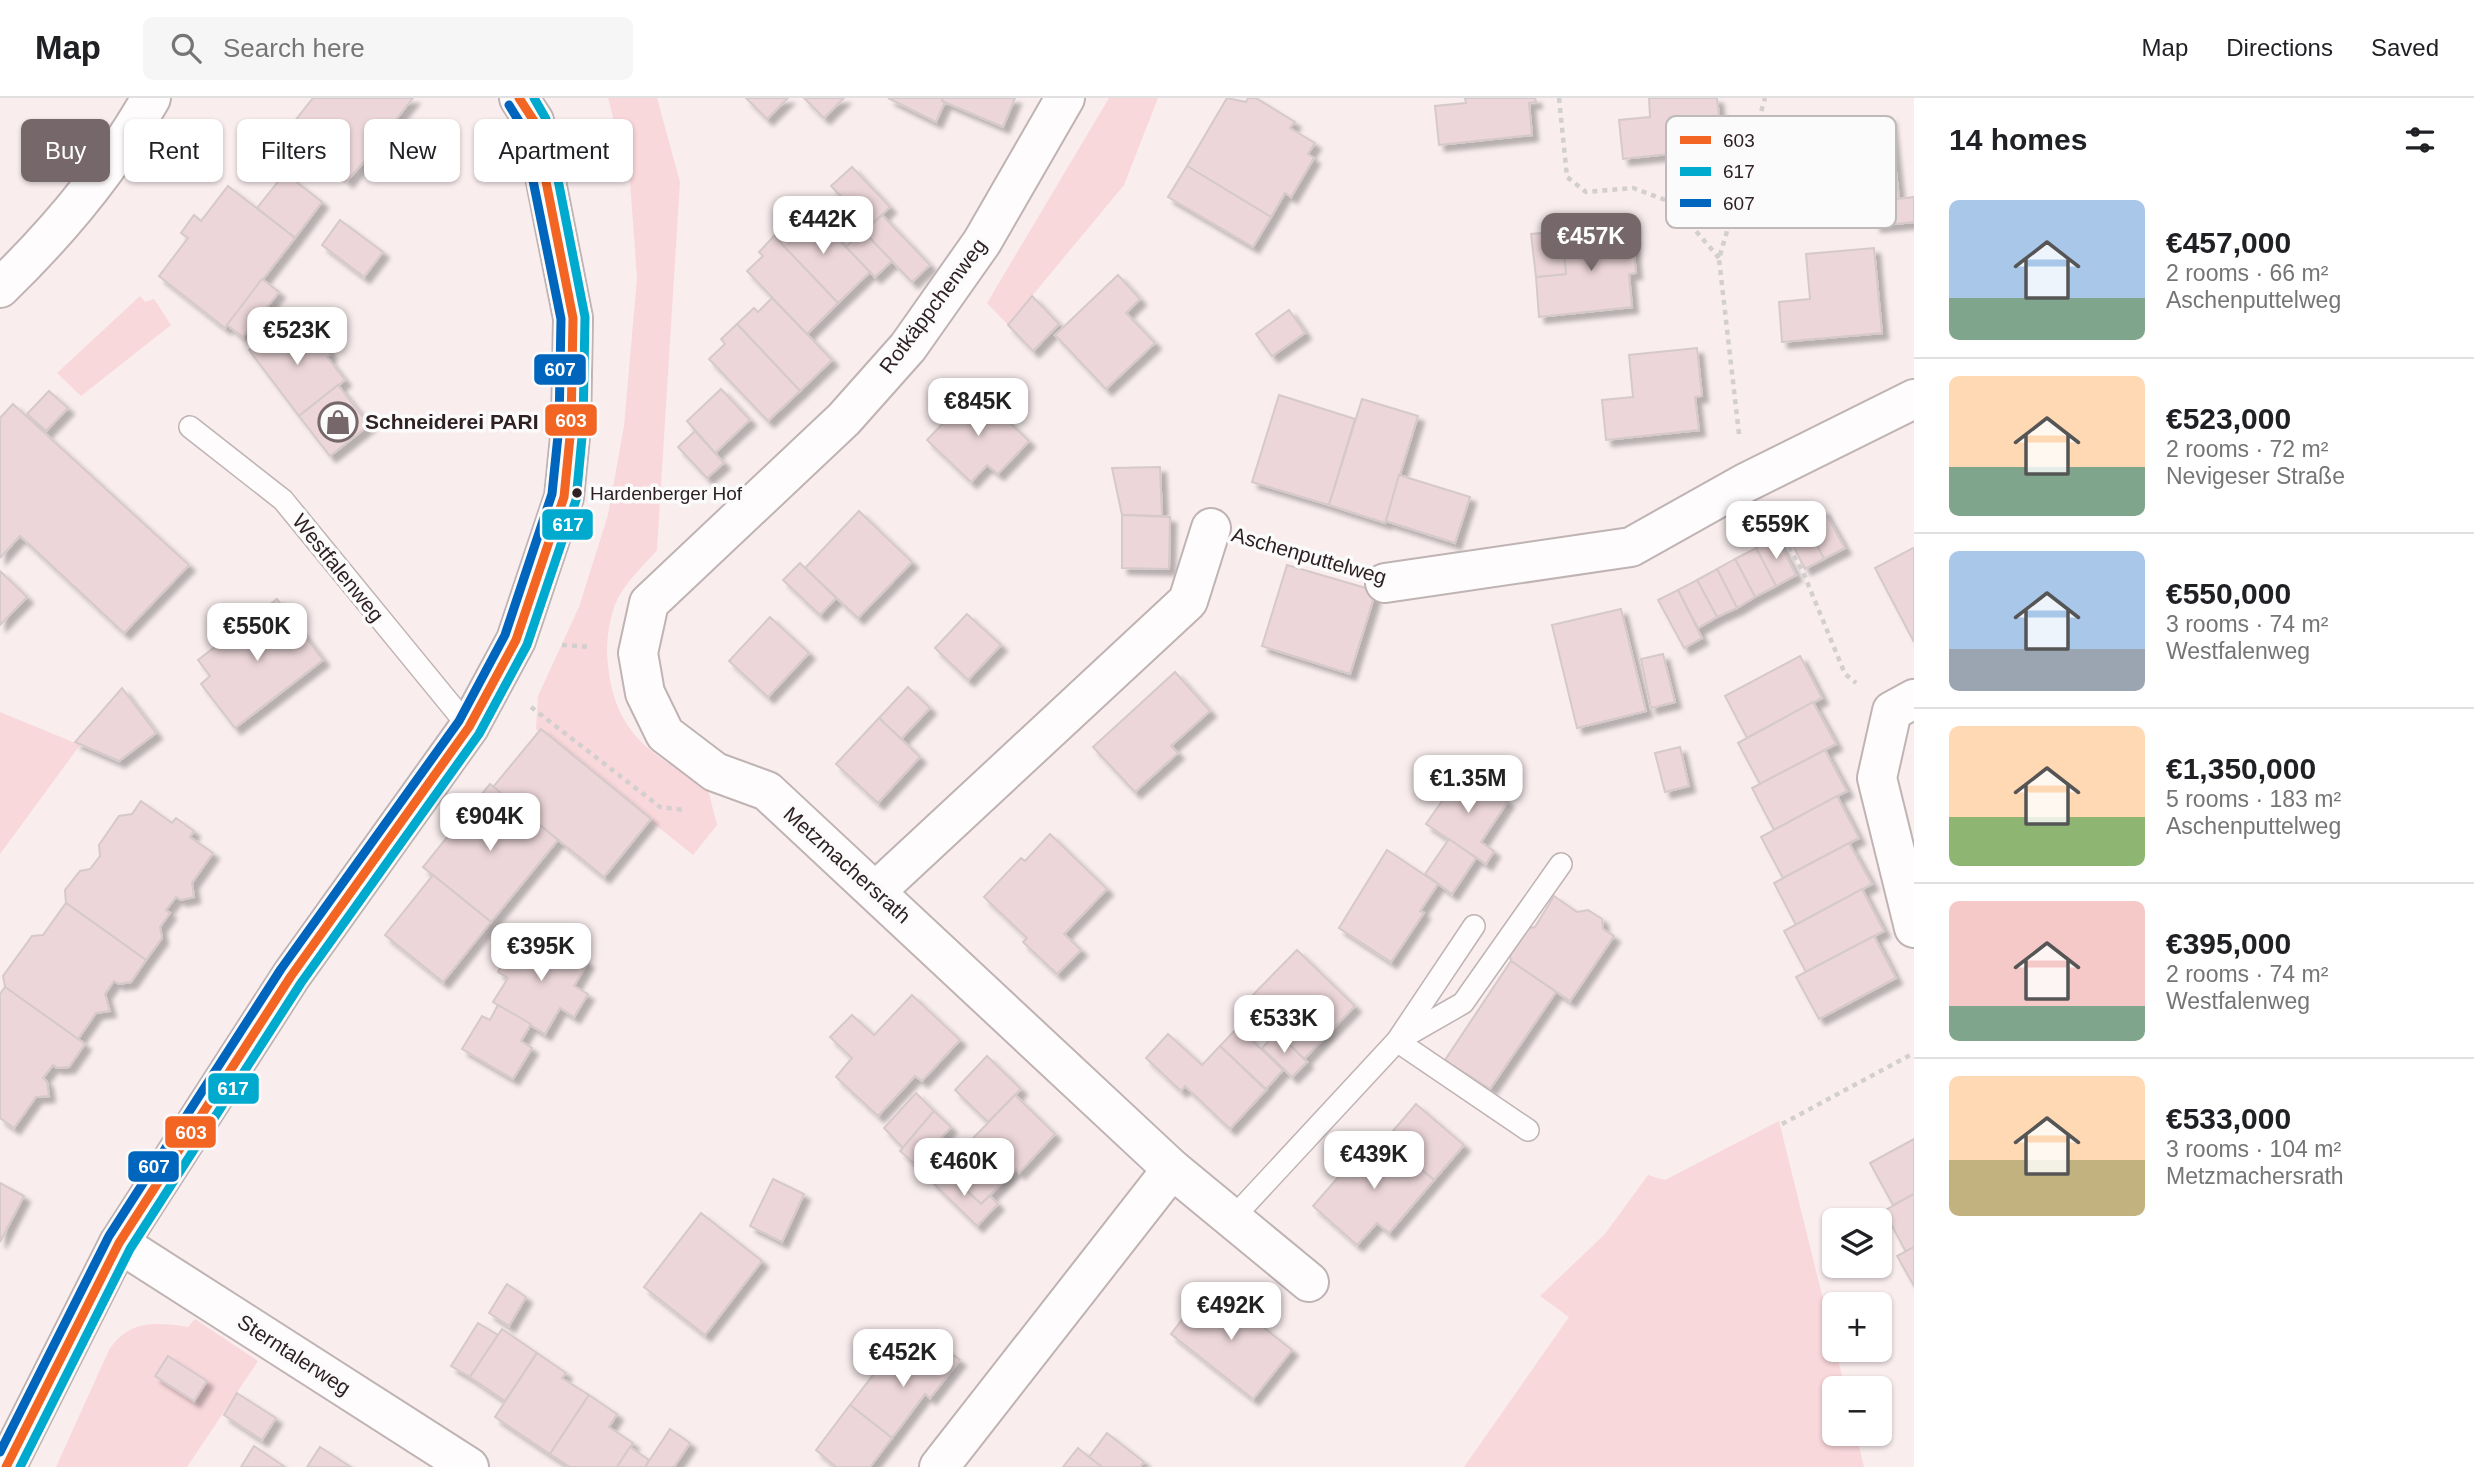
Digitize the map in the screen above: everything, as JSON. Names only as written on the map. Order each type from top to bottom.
[{"type":"street","points":[[0,288],[55,234],[132,132],[151,98]]},
{"type":"street","points":[[6,1467],[119,1243],[291,976],[469,727],[516,640],[564,497],[572,427],[573,318],[534,121],[519,98]]},
{"type":"street","name":"Rotkäppchenweg","points":[[708,547],[844,419],[908,347],[982,242],[1065,98]]},
{"type":"street","name":"Aschenputtelweg","points":[[1385,583],[1630,547],[1748,482],[1914,399]]},
{"type":"street","name":"Aschenputtelweg","points":[[876,891],[1188,601],[1211,528]]},
{"type":"street","name":"Metzmachersrath","points":[[708,547],[649,603],[638,653],[650,703],[665,734],[715,772],[767,791],[1172,1169],[1309,1282]]},
{"type":"street","points":[[1903,705],[1877,778],[1914,928]]},
{"type":"street","points":[[939,1467],[1172,1169]]},
{"type":"street","name":"Sterntalerweg","points":[[119,1243],[469,1467]]},
{"type":"lane","name":"Westfalenweg","points":[[190,427],[283,500],[469,727]]},
{"type":"lane","points":[[1397,1041],[1463,1003],[1561,864]]},
{"type":"lane","points":[[1231,1220],[1397,1041],[1474,926]]},
{"type":"lane","points":[[1397,1041],[1528,1130]]},
{"type":"path","points":[[1559,98],[1567,177],[1586,192],[1633,188],[1666,200]]},
{"type":"path","points":[[1760,116],[1765,98]]},
{"type":"path","points":[[1693,228],[1719,259]]},
{"type":"path","points":[[1728,228],[1719,259],[1748,482],[1803,572],[1846,674],[1903,705]]},
{"type":"path","name":"Aschenputtelweg","points":[[1211,528],[1385,583]]},
{"type":"path","points":[[558,644],[598,648]]},
{"type":"path","points":[[1782,1124],[1914,1053]]},
{"type":"shaded area","points":[[608,98],[657,98],[680,182],[657,550],[618,597],[610,621],[607,653],[616,701],[624,720],[635,735],[666,762],[707,786],[717,825],[693,855],[536,729],[538,696],[579,607],[608,515],[624,426],[637,278],[630,182],[633,182],[633,119],[614,119]]},
{"type":"shaded area","points":[[1109,98],[1158,98],[1124,185],[1008,325],[987,303]]},
{"type":"shaded area","points":[[140,296],[145,302],[154,299],[171,325],[81,396],[57,373]]},
{"type":"shaded area","points":[[0,712],[80,745],[0,854]]},
{"type":"shaded area","points":[[1779,1121],[1822,1295],[1822,1362],[1839,1362],[1842,1376],[1822,1376],[1822,1446],[1859,1446],[1864,1467],[1464,1467],[1569,1317],[1540,1296],[1605,1234],[1648,1175],[1665,1180]]},
{"type":"shaded area","points":[[195,1319],[258,1361],[187,1467],[56,1467],[109,1350],[117,1340],[134,1328],[144,1325],[188,1327]]},
{"type":"building","points":[[313,98],[413,98],[396,119],[364,119],[364,162],[350,178],[350,119],[296,119]]},
{"type":"building","points":[[746,98],[788,98],[767,119]]},
{"type":"building","points":[[804,98],[844,98],[824,118]]},
{"type":"building","points":[[888,98],[943,98],[945,102],[936,122]]},
{"type":"building","points":[[943,98],[1015,98],[1003,127],[942,101]]},
{"type":"building","points":[[1227,98],[1246,102],[1248,98],[1256,98],[1295,122],[1290,128],[1315,143],[1308,154],[1314,158],[1291,197],[1285,193],[1271,217],[1187,166]]},
{"type":"building","points":[[1465,98],[1535,98],[1536,102],[1529,103],[1532,135],[1439,145],[1435,106],[1466,103]]},
{"type":"building","points":[[1649,98],[1717,98],[1719,116],[1666,116],[1666,154],[1623,159],[1619,120],[1650,117]]},
{"type":"building","points":[[1187,166],[1271,217],[1253,247],[1168,197]]},
{"type":"building","points":[[852,167],[890,207],[870,226],[831,186]]},
{"type":"building","points":[[1896,172],[1899,199],[1896,199]]},
{"type":"building","points":[[278,182],[296,182],[322,202],[295,238],[257,208]]},
{"type":"building","points":[[228,186],[295,238],[225,328],[159,276],[188,238],[181,233],[194,215],[201,221]]},
{"type":"building","points":[[1914,197],[1914,222],[1896,224],[1896,199]]},
{"type":"building","points":[[811,210],[870,272],[838,303],[774,236],[791,221],[796,225]]},
{"type":"building","points":[[882,215],[930,265],[912,282],[864,232]]},
{"type":"building","points":[[340,220],[383,252],[364,277],[322,245]]},
{"type":"building","points":[[1631,223],[1636,273],[1629,274],[1632,307],[1539,317],[1536,277],[1566,274],[1562,231]]},
{"type":"building","points":[[862,230],[892,261],[875,277],[846,247]]},
{"type":"building","points":[[1562,231],[1566,274],[1536,277],[1531,234]]},
{"type":"building","points":[[774,236],[838,303],[807,334],[747,271],[763,256],[759,252]]},
{"type":"building","points":[[1874,248],[1882,333],[1782,342],[1779,302],[1810,299],[1806,254]]},
{"type":"building","points":[[1118,275],[1140,299],[1126,313],[1155,343],[1106,389],[1055,335]]},
{"type":"building","points":[[262,279],[279,292],[243,337],[227,325]]},
{"type":"building","points":[[1032,296],[1059,324],[1033,351],[1008,325]]},
{"type":"building","points":[[772,298],[832,360],[800,391],[737,324],[754,308],[758,312]]},
{"type":"building","points":[[1289,310],[1305,333],[1272,356],[1256,334]]},
{"type":"building","points":[[288,320],[306,345],[317,336],[331,354],[327,357],[345,380],[299,416],[249,350]]},
{"type":"building","points":[[737,324],[800,391],[768,421],[709,359],[725,344],[721,339]]},
{"type":"building","points":[[1697,348],[1702,396],[1695,397],[1699,430],[1606,440],[1602,400],[1633,397],[1629,355]]},
{"type":"building","points":[[338,385],[369,425],[330,456],[299,416]]},
{"type":"building","points":[[721,389],[750,420],[715,453],[687,421]]},
{"type":"building","points":[[975,390],[1029,441],[998,474],[987,465],[971,482],[927,440]]},
{"type":"building","points":[[49,391],[68,408],[46,431],[27,414]]},
{"type":"building","points":[[1279,395],[1355,419],[1329,505],[1252,482]]},
{"type":"building","points":[[1362,399],[1418,416],[1385,523],[1329,505]]},
{"type":"building","points":[[13,404],[189,565],[124,633],[20,536],[0,558],[0,418]]},
{"type":"building","points":[[695,431],[724,463],[707,478],[678,447]]},
{"type":"building","points":[[1160,467],[1162,516],[1122,515],[1112,468]]},
{"type":"building","points":[[1399,475],[1470,497],[1455,543],[1386,521]]},
{"type":"building","points":[[1823,509],[1845,548],[1824,559],[1804,520]]},
{"type":"building","points":[[859,511],[912,562],[858,618],[805,568]]},
{"type":"building","points":[[1122,515],[1170,517],[1169,569],[1122,568]]},
{"type":"building","points":[[1804,520],[1824,559],[1805,569],[1785,530]]},
{"type":"building","points":[[1776,537],[1796,575],[1776,586],[1756,548]]},
{"type":"building","points":[[1756,548],[1776,586],[1755,597],[1735,559]]},
{"type":"building","points":[[1913,548],[1914,550],[1914,642],[1875,568]]},
{"type":"building","points":[[1735,559],[1755,597],[1737,608],[1717,569]]},
{"type":"building","points":[[800,563],[836,598],[820,615],[783,580]]},
{"type":"building","points":[[1287,565],[1376,591],[1350,674],[1262,646]]},
{"type":"building","points":[[1717,569],[1737,608],[1717,617],[1697,580]]},
{"type":"building","points":[[0,571],[27,597],[0,625]]},
{"type":"building","points":[[1697,580],[1717,617],[1698,628],[1678,590]]},
{"type":"building","points":[[1678,590],[1702,638],[1684,648],[1658,600]]},
{"type":"building","points":[[277,599],[323,660],[235,728],[201,684],[210,676],[198,660]]},
{"type":"building","points":[[1621,609],[1646,711],[1577,728],[1552,625]]},
{"type":"building","points":[[967,614],[1001,645],[968,680],[935,648]]},
{"type":"building","points":[[770,617],[809,653],[768,697],[729,661]]},
{"type":"building","points":[[1663,654],[1675,702],[1651,708],[1641,659]]},
{"type":"building","points":[[1800,656],[1822,698],[1747,738],[1725,696]]},
{"type":"building","points":[[1175,672],[1210,711],[1171,746],[1178,753],[1135,792],[1093,747]]},
{"type":"building","points":[[908,687],[930,708],[901,739],[879,718]]},
{"type":"building","points":[[122,688],[156,733],[119,761],[75,742]]},
{"type":"building","points":[[1813,702],[1836,744],[1760,784],[1738,743]]},
{"type":"building","points":[[879,718],[920,757],[878,803],[836,764]]},
{"type":"building","points":[[541,729],[651,819],[604,877],[493,787]]},
{"type":"building","points":[[1680,747],[1689,786],[1665,792],[1655,753]]},
{"type":"building","points":[[1825,750],[1847,791],[1774,830],[1752,788]]},
{"type":"building","points":[[1463,771],[1508,801],[1481,842],[1494,851],[1486,864],[1426,824]]},
{"type":"building","points":[[490,784],[558,840],[491,922],[423,867]]},
{"type":"building","points":[[1837,796],[1859,838],[1783,878],[1761,837]]},
{"type":"building","points":[[141,801],[172,823],[176,818],[194,831],[190,837],[213,853],[192,883],[194,897],[181,900],[176,897],[166,910],[170,913],[160,927],[162,938],[146,960],[66,903],[65,890],[80,871],[90,869],[100,856],[99,845],[119,816],[132,814]]},
{"type":"building","points":[[1050,834],[1107,889],[1064,934],[1081,950],[1057,974],[1023,942],[1027,938],[984,897],[1021,858],[1025,861]]},
{"type":"building","points":[[1449,839],[1476,858],[1452,894],[1425,874]]},
{"type":"building","points":[[1849,843],[1872,884],[1796,925],[1774,883]]},
{"type":"building","points":[[1387,850],[1438,884],[1420,911],[1424,913],[1391,962],[1339,928]]},
{"type":"building","points":[[433,875],[491,922],[443,982],[385,935]]},
{"type":"building","points":[[1862,889],[1884,931],[1806,972],[1784,931]]},
{"type":"building","points":[[1554,896],[1577,912],[1588,910],[1602,919],[1603,929],[1614,936],[1570,1001],[1511,961],[1509,951],[1524,929],[1535,927]]},
{"type":"building","points":[[66,903],[146,960],[131,982],[119,984],[114,981],[105,994],[110,1011],[96,1013],[78,1039],[5,987],[3,976],[32,936],[43,935]]},
{"type":"building","points":[[536,931],[588,962],[574,986],[588,994],[574,1017],[560,1008],[545,1034],[493,1002],[508,978],[498,972],[512,949],[522,955]]},
{"type":"building","points":[[1874,936],[1896,978],[1819,1019],[1796,977]]},
{"type":"building","points":[[1297,950],[1355,1006],[1304,1059],[1246,1002]]},
{"type":"building","points":[[1511,961],[1556,992],[1490,1089],[1445,1060]]},
{"type":"building","points":[[5,987],[85,1044],[69,1067],[57,1068],[53,1065],[43,1078],[47,1082],[49,1096],[36,1097],[14,1128],[0,1118],[0,994]]},
{"type":"building","points":[[912,995],[960,1040],[922,1081],[915,1076],[878,1116],[836,1077],[852,1058],[830,1037],[852,1015],[874,1035]]},
{"type":"building","points":[[498,1005],[531,1024],[521,1041],[532,1048],[513,1079],[462,1049],[482,1016],[490,1020]]},
{"type":"building","points":[[1238,1027],[1283,1070],[1266,1089],[1220,1046]]},
{"type":"building","points":[[1277,1032],[1307,1062],[1292,1077],[1262,1048]]},
{"type":"building","points":[[1168,1034],[1202,1065],[1220,1046],[1266,1090],[1230,1129],[1185,1086],[1181,1091],[1146,1058]]},
{"type":"building","points":[[987,1056],[1021,1089],[988,1122],[955,1090]]},
{"type":"building","points":[[916,1093],[934,1111],[903,1148],[884,1128]]},
{"type":"building","points":[[1015,1095],[1055,1134],[1019,1173],[1016,1169],[981,1204],[943,1169]]},
{"type":"building","points":[[1416,1104],[1464,1145],[1434,1180],[1386,1139]]},
{"type":"building","points":[[934,1111],[951,1127],[916,1165],[900,1151]]},
{"type":"building","points":[[1378,1132],[1434,1180],[1389,1233],[1377,1223],[1357,1245],[1313,1206]]},
{"type":"building","points":[[1914,1139],[1914,1194],[1893,1205],[1870,1163]]},
{"type":"building","points":[[943,1169],[981,1204],[990,1196],[998,1204],[977,1226],[931,1181]]},
{"type":"building","points":[[773,1179],[804,1194],[782,1242],[750,1226]]},
{"type":"building","points":[[0,1183],[24,1196],[0,1242]]},
{"type":"building","points":[[1914,1194],[1914,1247],[1906,1252],[1892,1226],[1892,1208],[1889,1208]]},
{"type":"building","points":[[701,1213],[762,1261],[705,1335],[644,1287]]},
{"type":"building","points":[[1914,1247],[1914,1286],[1897,1256]]},
{"type":"building","points":[[507,1284],[526,1297],[509,1326],[489,1313]]},
{"type":"building","points":[[1209,1284],[1292,1350],[1253,1399],[1171,1334]]},
{"type":"building","points":[[478,1323],[498,1335],[470,1377],[451,1366]]},
{"type":"building","points":[[502,1329],[537,1353],[505,1401],[470,1377]]},
{"type":"building","points":[[934,1341],[960,1360],[930,1398],[925,1394],[892,1438],[850,1405],[883,1362],[904,1379]]},
{"type":"building","points":[[537,1353],[566,1373],[562,1378],[589,1395],[550,1454],[495,1417]]},
{"type":"building","points":[[168,1356],[207,1381],[194,1401],[155,1376]]},
{"type":"building","points":[[237,1393],[276,1418],[262,1440],[224,1415]]},
{"type":"building","points":[[589,1395],[617,1414],[609,1427],[633,1443],[617,1467],[570,1467],[550,1454]]},
{"type":"building","points":[[850,1405],[892,1438],[870,1467],[836,1467],[816,1450]]},
{"type":"building","points":[[670,1429],[690,1443],[674,1467],[645,1467]]},
{"type":"building","points":[[1107,1433],[1144,1462],[1140,1467],[1102,1467],[1089,1457]]},
{"type":"building","points":[[254,1446],[285,1467],[241,1467]]},
{"type":"building","points":[[320,1447],[351,1467],[307,1467]]},
{"type":"building","points":[[630,1447],[649,1460],[645,1467],[617,1467]]},
{"type":"building","points":[[1078,1448],[1089,1457],[1102,1467],[1063,1467]]},
{"type":"transit line","name":"603","points":[[6,1467],[119,1243],[291,976],[469,727],[516,640],[564,497],[571,427],[573,318],[534,121],[519,98]]},
{"type":"transit line","name":"617","points":[[20,1467],[130,1249],[301,983],[479,734],[527,645],[576,500],[583,427],[585,317],[546,119],[534,98]]},
{"type":"transit line","name":"607","points":[[0,1452],[109,1236],[281,969],[459,721],[505,635],[552,494],[559,426],[561,319],[522,126],[509,105]]},
{"type":"place","name":"Schneiderei PARI","points":[[338,422]]},
{"type":"place","name":"Hardenberger Hof","points":[[577,493]]}]
